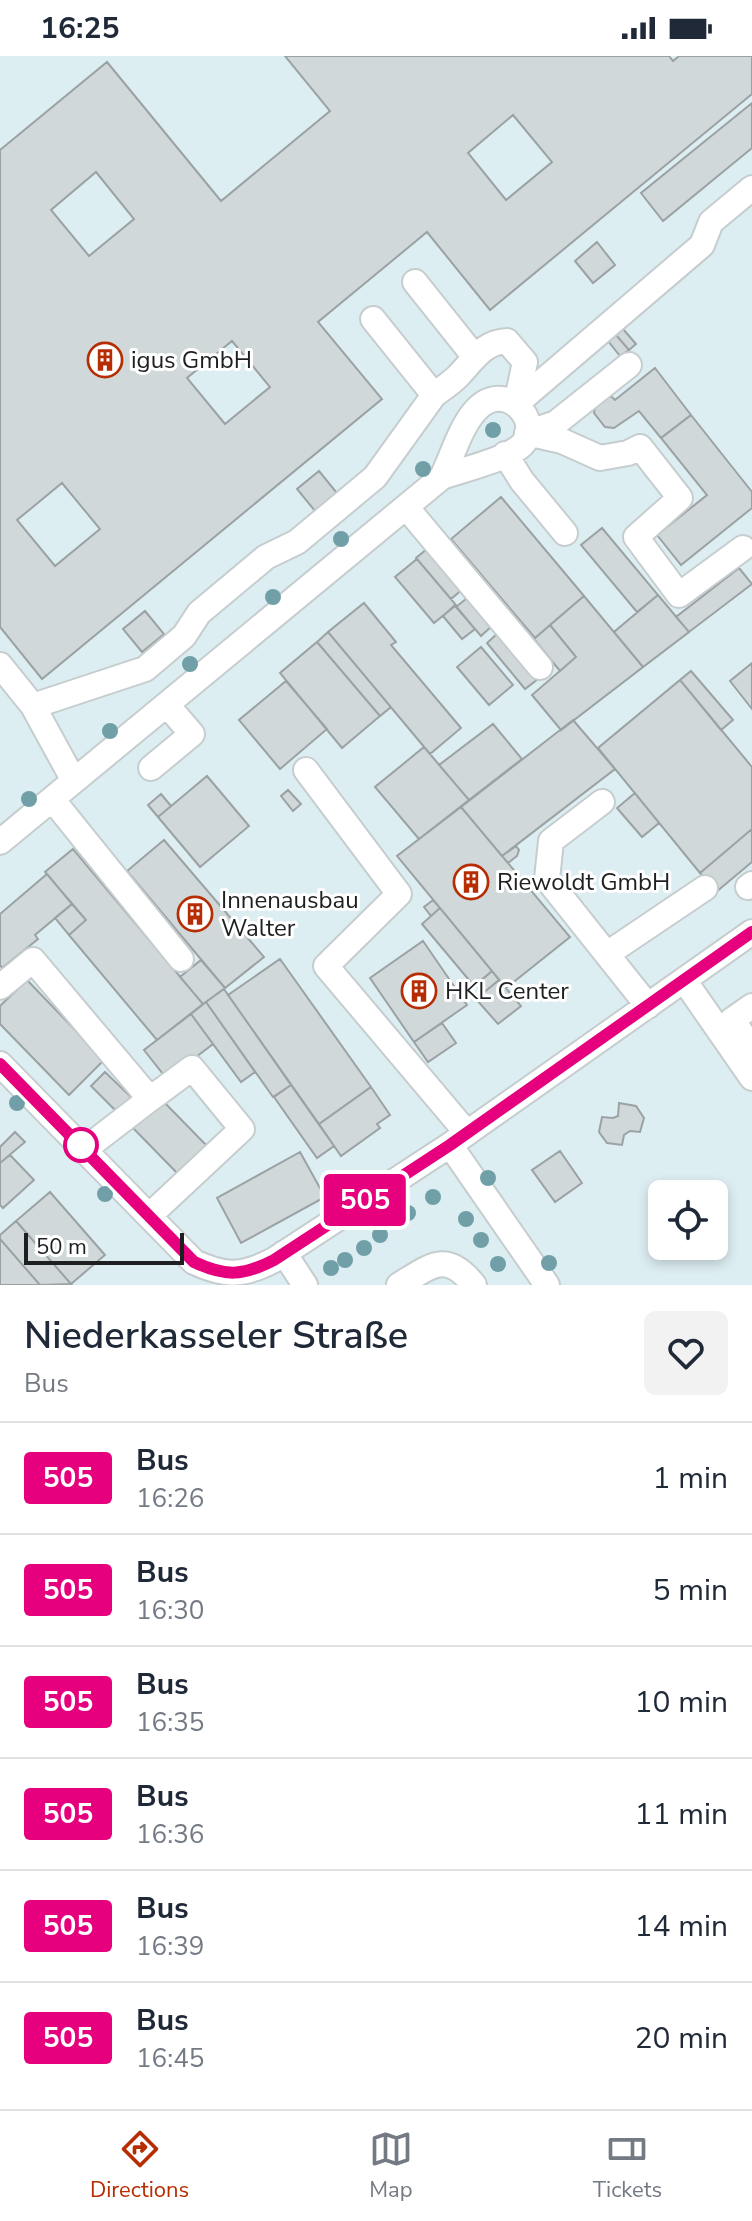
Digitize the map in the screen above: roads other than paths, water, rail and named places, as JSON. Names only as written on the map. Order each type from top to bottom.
[{"type":"street","points":[[516,404],[702,245],[711,222],[752,188]]},
{"type":"street","points":[[415,282],[474,356]]},
{"type":"street","points":[[373,319],[434,395]]},
{"type":"street","points":[[33,706],[145,669],[184,636],[199,613],[210,603],[266,557],[297,542],[375,477],[434,395],[459,376],[474,356],[496,342],[507,341],[525,362],[516,404]]},
{"type":"street","points":[[527,433],[556,423],[629,365]]},
{"type":"street","points":[[0,842],[442,477],[521,445],[527,433],[526,418],[516,404],[497,397],[476,410],[442,477]]},
{"type":"street","points":[[527,433],[562,441],[600,458],[628,453],[640,447],[680,498],[636,537],[679,595],[743,548]]},
{"type":"street","points":[[505,454],[522,481],[565,533]]},
{"type":"street","points":[[406,507],[540,667]]},
{"type":"street","points":[[0,665],[33,706],[74,781]]},
{"type":"street","points":[[151,768],[192,734],[167,705]]},
{"type":"street","points":[[306,770],[399,894],[326,966],[458,1139],[547,1285]]},
{"type":"street","points":[[52,799],[181,959]]},
{"type":"street","points":[[602,802],[551,841],[547,879],[648,1006]]},
{"type":"street","points":[[607,954],[705,888]]},
{"type":"street","points":[[0,1064],[194,1262],[236,1280],[284,1253],[458,1139],[752,932]]},
{"type":"street","points":[[0,987],[33,960],[150,1099]]},
{"type":"street","points":[[684,980],[752,1078]]},
{"type":"street","points":[[752,1006],[732,1020],[752,1048]]},
{"type":"street","points":[[85,1149],[192,1068],[242,1129],[149,1216]]},
{"type":"street","points":[[284,1253],[305,1285]]},
{"type":"street","points":[[399,1285],[442,1263],[453,1264],[474,1285]]},
{"type":"place","name":"igus GmbH","points":[[105,360]]},
{"type":"place","name":"Riewoldt GmbH","points":[[471,882]]},
{"type":"place","name":"Innenausbau Walter","points":[[195,914]]},
{"type":"place","name":"HKL Center","points":[[419,991]]}]
